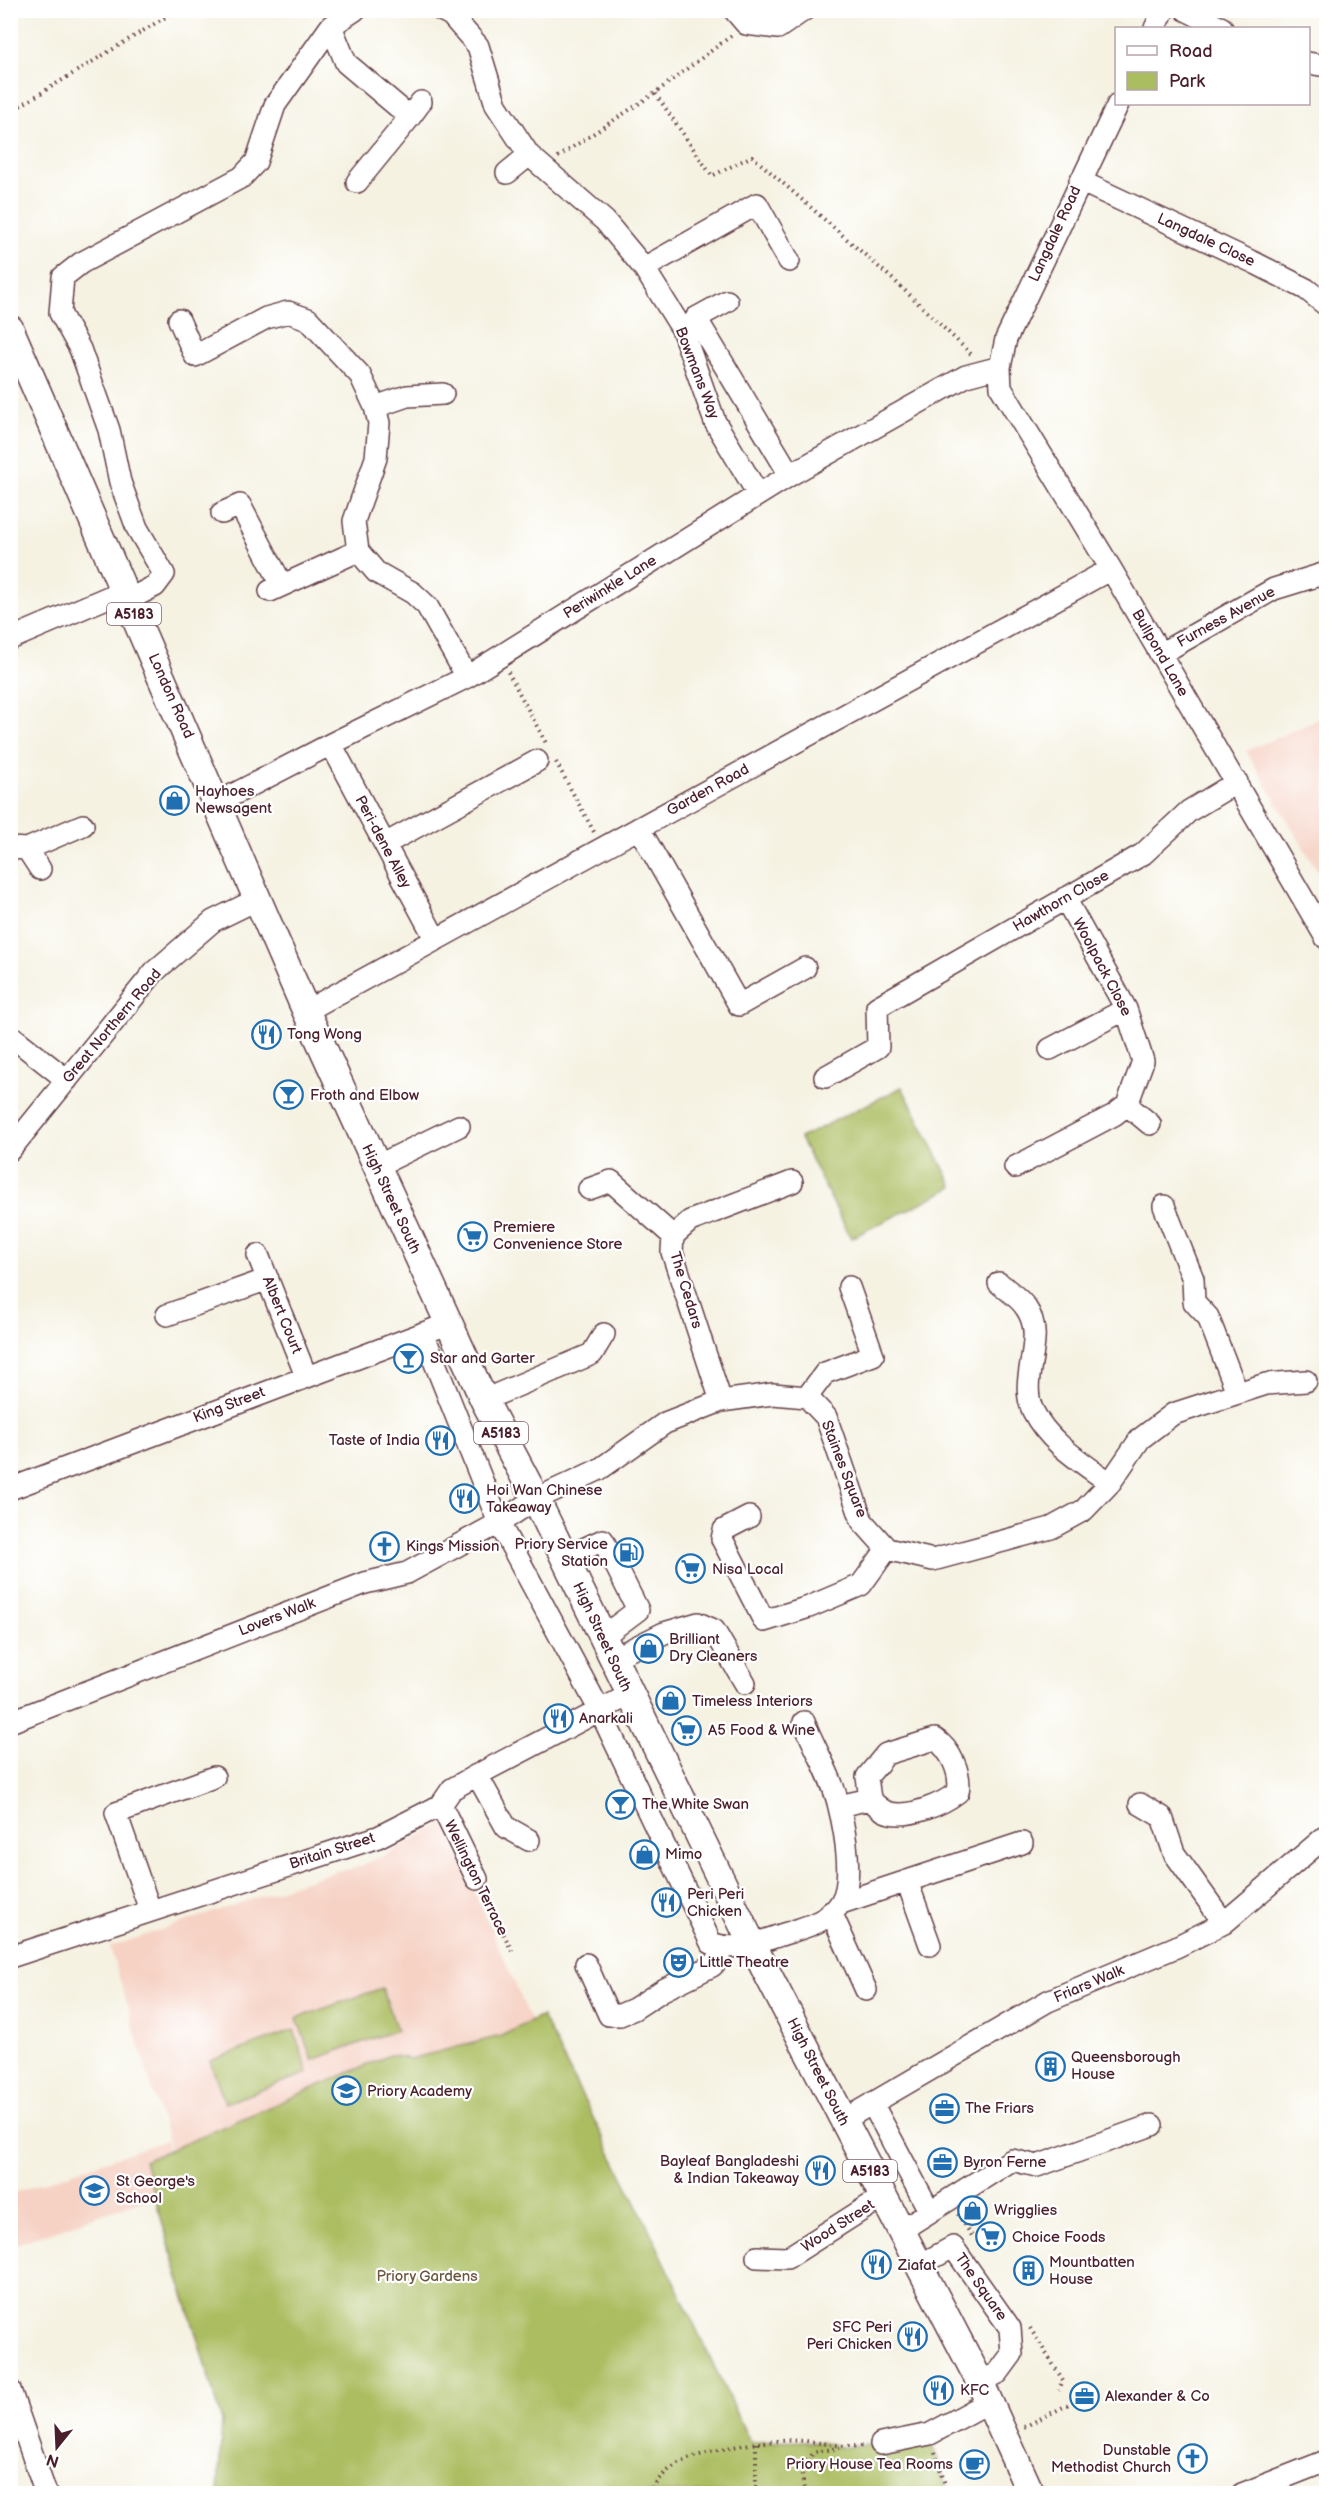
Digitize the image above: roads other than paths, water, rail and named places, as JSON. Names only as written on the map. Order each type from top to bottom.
[{"type":"main road","name":"London Road","points":[[10,329],[258,898]]},
{"type":"main road","name":"High Street South","points":[[258,898],[375,1167],[484,1400],[536,1499],[629,1695],[752,1944],[842,2121],[884,2196],[985,2392],[1031,2493]]},
{"type":"street","points":[[10,639],[155,586],[165,574],[136,528],[120,482],[109,430],[80,349],[60,313],[63,277],[81,263],[242,177],[256,162],[275,105],[331,26],[355,10]]},
{"type":"street","name":"Bowmans Way","points":[[441,10],[451,15],[478,46],[496,105],[536,161],[605,221],[644,268],[681,329],[715,422],[758,494]]},
{"type":"street","points":[[740,17],[778,28],[804,10]]},
{"type":"street","points":[[1156,27],[1164,10]]},
{"type":"street","points":[[1186,10],[1220,27]]},
{"type":"street","points":[[331,26],[346,63],[415,110],[357,182]]},
{"type":"street","points":[[1310,63],[1326,66]]},
{"type":"street","name":"Langdale Road","points":[[1000,367],[1006,339],[1118,105]]},
{"type":"street","points":[[507,173],[536,161]]},
{"type":"street","name":"Langdale Close","points":[[1080,181],[1257,264],[1306,289],[1326,305]]},
{"type":"street","points":[[644,268],[758,204],[789,261]]},
{"type":"street","points":[[727,301],[696,318],[790,475]]},
{"type":"street","points":[[179,320],[195,356],[266,318],[288,312],[308,319],[360,375],[375,407],[379,423],[376,458],[354,521],[358,551],[376,572],[413,593],[427,606],[467,677]]},
{"type":"street","name":"Periwinkle Lane","points":[[217,803],[467,677],[790,475],[966,376],[1000,367]]},
{"type":"street","name":"Bullpond Lane","points":[[1000,367],[1001,388],[1237,783],[1319,910],[1326,938]]},
{"type":"street","points":[[375,407],[407,396],[442,394]]},
{"type":"street","points":[[222,513],[240,505],[275,589],[358,551]]},
{"type":"street","name":"Garden Road","points":[[306,1011],[1111,569]]},
{"type":"street","name":"Furness Avenue","points":[[1160,654],[1274,589],[1326,573]]},
{"type":"street","name":"Peri-dene Alley","points":[[331,744],[436,940]]},
{"type":"street","points":[[385,844],[537,761]]},
{"type":"street","name":"Hawthorn Close","points":[[825,1077],[879,1047],[877,1007],[1143,854],[1189,811],[1237,783]]},
{"type":"street","points":[[40,869],[19,848],[83,825]]},
{"type":"street","points":[[639,828],[739,1005],[805,968]]},
{"type":"street","name":"Great Northern Road","points":[[10,1150],[154,972],[213,921],[258,898]]},
{"type":"street","name":"Woolpack Close","points":[[1065,898],[1126,1009],[1143,1062],[1127,1105]]},
{"type":"street","points":[[1050,1049],[1126,1009]]},
{"type":"street","points":[[10,1035],[67,1080]]},
{"type":"street","points":[[1015,1167],[1114,1115],[1127,1105],[1150,1124]]},
{"type":"street","points":[[375,1167],[459,1126]]},
{"type":"street","points":[[590,1189],[611,1181],[673,1236]]},
{"type":"street","name":"The Cedars","points":[[721,1401],[672,1252],[673,1236],[690,1221],[792,1182]]},
{"type":"street","points":[[1164,1206],[1192,1279],[1194,1302],[1208,1317],[1237,1392]]},
{"type":"street","name":"Albert Court","points":[[258,1255],[306,1376]]},
{"type":"street","points":[[167,1315],[268,1279]]},
{"type":"street","points":[[999,1283],[1027,1308],[1036,1335],[1029,1377],[1032,1409],[1049,1436],[1110,1483]]},
{"type":"street","points":[[536,1499],[600,1469],[664,1423],[721,1401],[773,1394],[807,1397],[825,1373],[873,1355],[849,1287]]},
{"type":"street","name":"King Street","points":[[10,1489],[448,1323]]},
{"type":"street","points":[[423,1333],[499,1523],[599,1709],[711,1943],[735,1948],[817,1924],[836,1907],[846,1887],[847,1850],[839,1806],[804,1722]]},
{"type":"street","points":[[484,1400],[592,1354],[604,1334]]},
{"type":"street","points":[[749,1517],[724,1530],[722,1539],[764,1621],[809,1607],[861,1584],[887,1549],[933,1560],[1051,1528],[1084,1510],[1110,1483],[1140,1439],[1173,1414],[1266,1384],[1306,1381]]},
{"type":"street","name":"Staines Square","points":[[807,1397],[826,1417],[862,1521],[887,1549]]},
{"type":"street","name":"Lovers Walk","points":[[10,1722],[365,1583],[407,1573],[499,1523],[536,1499]]},
{"type":"street","points":[[564,1558],[603,1540],[638,1610],[607,1648]]},
{"type":"street","points":[[607,1648],[698,1623],[714,1630],[745,1683]]},
{"type":"street","name":"Britain Street","points":[[10,1957],[378,1837],[441,1805],[452,1789],[477,1774],[629,1695]]},
{"type":"street","points":[[477,1774],[506,1827],[529,1840]]},
{"type":"street","points":[[150,1910],[116,1813],[214,1777]]},
{"type":"street","points":[[839,1806],[870,1799]]},
{"type":"street","points":[[1140,1804],[1162,1817],[1174,1853],[1224,1923]]},
{"type":"street","name":"Wellington Terrace","points":[[441,1805],[477,1879]]},
{"type":"street","name":"Friars Walk","points":[[842,2121],[1048,2001],[1176,1947],[1224,1923],[1326,1836]]},
{"type":"street","points":[[836,1907],[1022,1843]]},
{"type":"street","points":[[907,1881],[930,1945]]},
{"type":"street","points":[[836,1907],[866,1990]]},
{"type":"street","points":[[586,1964],[603,2006],[609,2015],[614,2016],[634,2009],[663,1990],[712,1966],[719,1959],[720,1946]]},
{"type":"street","points":[[872,2103],[930,2211]]},
{"type":"street","points":[[901,2229],[1012,2160],[1037,2166],[1152,2125]]},
{"type":"street","name":"Wood Street","points":[[757,2257],[787,2258],[884,2196]]},
{"type":"street","name":"The Square","points":[[881,2444],[930,2434],[985,2392],[1012,2354],[1010,2328],[953,2247],[920,2265]]},
{"type":"street","points":[[10,2390],[46,2493]]},
{"type":"street","points":[[1242,2493],[1326,2461]]},
{"type":"place","name":"Hayhoes Newsagent","points":[[174,800]]},
{"type":"place","name":"Tong Wong","points":[[266,1034]]},
{"type":"place","name":"Froth and Elbow","points":[[289,1095]]},
{"type":"place","name":"Premiere Convenience Store","points":[[472,1236]]},
{"type":"place","name":"Star and Garter","points":[[409,1358]]},
{"type":"place","name":"Taste of India","points":[[441,1440]]},
{"type":"place","name":"Hoi Wan Chinese Takeaway","points":[[465,1499]]},
{"type":"place","name":"Kings Mission","points":[[385,1546]]},
{"type":"place","name":"Priory Service Station","points":[[629,1553]]},
{"type":"place","name":"Nisa Local","points":[[691,1569]]},
{"type":"place","name":"Brilliant Dry Cleaners","points":[[648,1648]]},
{"type":"place","name":"Timeless Interiors","points":[[671,1701]]},
{"type":"place","name":"Anarkali","points":[[558,1718]]},
{"type":"place","name":"A5 Food & Wine","points":[[687,1730]]},
{"type":"place","name":"The White Swan","points":[[621,1804]]},
{"type":"place","name":"Mimo","points":[[644,1854]]},
{"type":"place","name":"Peri Peri Chicken","points":[[666,1903]]},
{"type":"place","name":"Little Theatre","points":[[678,1962]]},
{"type":"place","name":"Queensborough House","points":[[1050,2066]]},
{"type":"place","name":"Priory Academy","points":[[346,2091]]},
{"type":"place","name":"The Friars","points":[[944,2108]]},
{"type":"place","name":"Byron Ferne","points":[[942,2162]]},
{"type":"place","name":"Bayleaf Bangladeshi & Indian Takeaway","points":[[820,2170]]},
{"type":"place","name":"St George's School","points":[[95,2190]]},
{"type":"place","name":"Wrigglies","points":[[973,2210]]},
{"type":"place","name":"Choice Foods","points":[[991,2237]]},
{"type":"place","name":"Ziafat","points":[[877,2265]]},
{"type":"place","name":"Mountbatten House","points":[[1028,2271]]},
{"type":"place","name":"SFC Peri Peri Chicken","points":[[913,2336]]},
{"type":"place","name":"KFC","points":[[939,2390]]},
{"type":"place","name":"Alexander & Co","points":[[1084,2396]]},
{"type":"place","name":"Dunstable Methodist Church","points":[[1192,2459]]},
{"type":"place","name":"Priory House Tea Rooms","points":[[974,2464]]},
{"type":"park label","name":"Priory Gardens","points":[[427,2276]]}]
